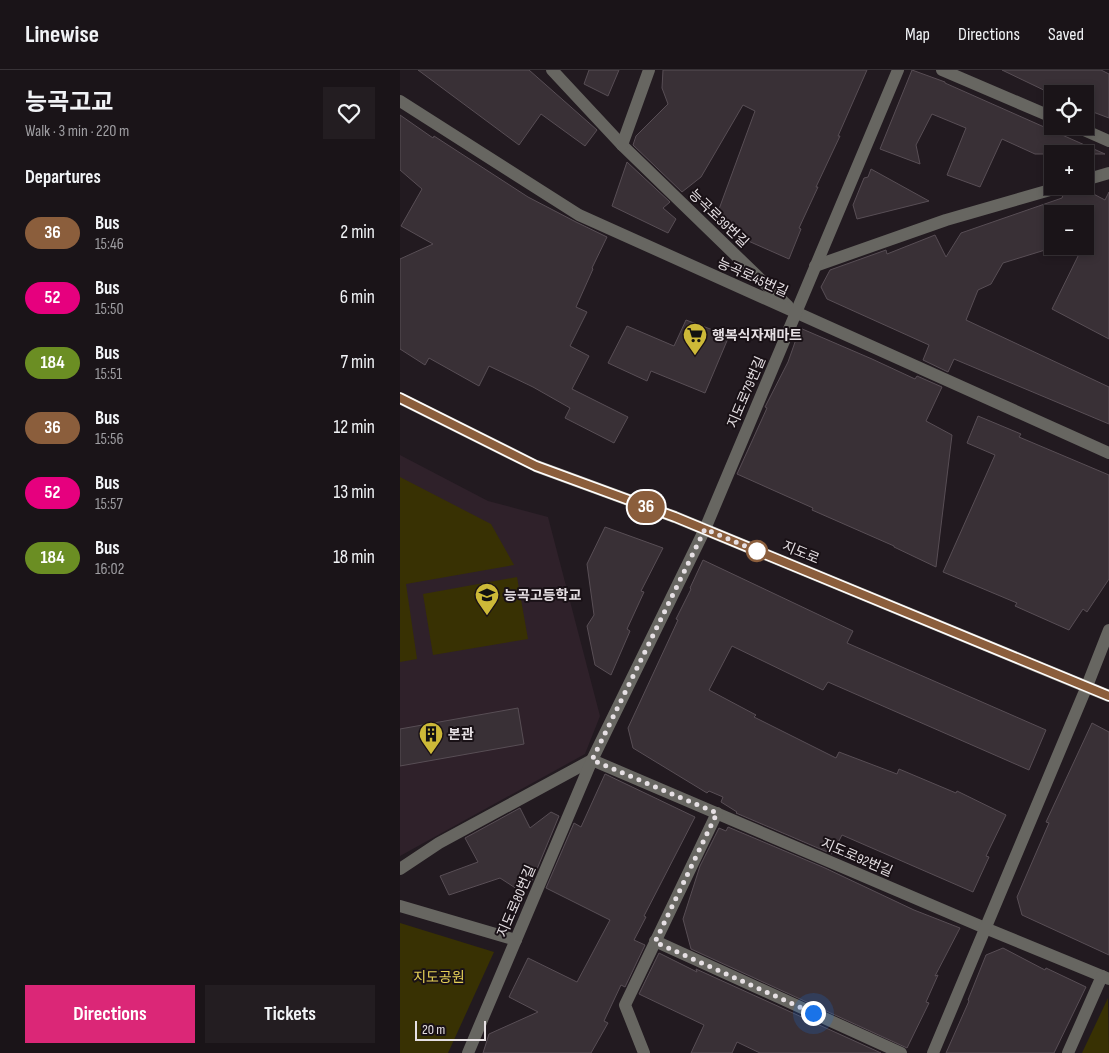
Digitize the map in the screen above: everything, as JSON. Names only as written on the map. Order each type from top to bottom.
[{"type":"main road","name":"지도로","points":[[400,398],[536,466],[705,529],[1109,696]]},
{"type":"street","name":"능곡로39번길","points":[[552,70],[622,145],[796,313]]},
{"type":"street","points":[[622,145],[649,70]]},
{"type":"street","name":"지도로79번길","points":[[705,529],[898,70]]},
{"type":"street","points":[[942,70],[1044,114]]},
{"type":"street","name":"능곡로45번길","points":[[400,101],[580,216],[1109,452]]},
{"type":"street","points":[[1094,134],[1109,141]]},
{"type":"street","points":[[1094,177],[1109,173]]},
{"type":"street","points":[[815,266],[946,220],[1044,192]]},
{"type":"street","name":"지도로80번길","points":[[468,1053],[592,760],[705,529]]},
{"type":"street","points":[[933,1053],[1109,630]]},
{"type":"street","points":[[400,869],[439,843],[592,760]]},
{"type":"street","name":"지도로92번길","points":[[592,760],[1105,978],[1068,1053]]},
{"type":"street","points":[[644,1053],[625,1005],[717,813]]},
{"type":"street","points":[[400,906],[516,940]]},
{"type":"street","points":[[655,942],[901,1053]]},
{"type":"shaded area","name":"능곡고등학교","points":[[400,455],[488,501],[548,517],[600,716],[585,754],[400,856]]},
{"type":"green space","points":[[400,477],[491,524],[514,565],[406,584],[417,659],[400,662]]},
{"type":"green space","points":[[517,577],[528,639],[433,655],[423,594]]},
{"type":"green space","name":"지도공원","points":[[400,923],[494,952],[448,1053],[400,1053]]},
{"type":"green space","points":[[1108,998],[1109,1053],[1082,1053]]},
{"type":"building","points":[[418,70],[529,70],[597,130],[585,146],[541,114],[519,145]]},
{"type":"building","points":[[589,70],[619,70],[608,96],[584,84]]},
{"type":"building","points":[[663,70],[867,70],[799,228],[801,229],[789,259],[746,240],[715,220],[755,111],[743,105],[701,177],[682,192],[633,145],[636,136],[668,104],[662,88]]},
{"type":"building","points":[[912,70],[945,82],[1044,127],[1044,135],[1062,135],[1085,145],[1044,145],[1044,154],[1035,154],[1002,139],[980,187],[947,175],[966,128],[932,114],[916,145],[920,164],[880,149]]},
{"type":"building","points":[[1002,70],[1101,70],[1109,74],[1109,118],[1094,112],[1094,85],[1044,85],[1044,90]]},
{"type":"building","points":[[400,115],[433,138],[434,136],[528,197],[607,237],[576,307],[587,312],[570,346],[589,356],[572,389],[628,417],[614,443],[565,418],[570,408],[533,387],[489,366],[479,386],[429,358],[425,365],[400,349],[400,259],[433,244],[401,226],[422,189],[400,170]]},
{"type":"building","points":[[1094,149],[1105,154],[1094,154]]},
{"type":"building","points":[[627,162],[670,202],[663,208],[676,219],[668,233],[612,206]]},
{"type":"building","points":[[871,169],[929,201],[857,219],[853,205],[864,178],[868,177]]},
{"type":"building","points":[[1109,192],[1109,339],[1052,309],[1079,255],[1094,255],[1094,205],[1044,205],[1044,250],[1003,263],[991,284],[978,290],[966,320],[1109,387],[1109,424],[954,359],[948,372],[923,360],[929,345],[827,299],[821,287],[830,270],[886,250],[887,254],[935,235],[946,257],[961,233],[1062,198],[1063,195],[1094,194],[1105,200]]},
{"type":"building","points":[[686,320],[729,336],[705,393],[651,371],[647,381],[608,363],[627,326],[674,346]]},
{"type":"building","points":[[800,328],[915,379],[917,376],[942,387],[926,421],[952,435],[936,567],[737,474],[767,408],[765,407],[788,362]]},
{"type":"building","points":[[978,416],[1021,434],[1019,437],[1109,475],[1109,579],[1087,612],[1083,609],[1069,630],[1015,606],[1017,603],[943,572],[995,455],[967,443]]},
{"type":"building","points":[[605,527],[663,548],[641,591],[644,592],[627,629],[630,631],[611,675],[595,665],[587,626],[594,615],[587,564]]},
{"type":"building","points":[[703,560],[853,631],[847,643],[1046,730],[1029,770],[828,682],[823,690],[732,646],[709,690],[756,715],[754,717],[836,758],[839,752],[897,774],[899,769],[956,793],[957,791],[1006,815],[986,856],[989,857],[973,892],[842,835],[832,854],[736,813],[721,802],[723,797],[709,791],[707,793],[633,748],[628,728],[678,620],[676,619]]},
{"type":"building","name":"본관","points":[[518,708],[524,744],[400,766],[400,729]]},
{"type":"building","points":[[1092,723],[1109,732],[1109,955],[1022,915],[1017,897],[1049,823],[1046,822]]},
{"type":"building","points":[[605,774],[695,817],[644,916],[646,917],[634,940],[645,945],[625,987],[621,985],[604,1021],[608,1023],[591,1053],[483,1053],[489,1034],[538,1012],[509,997],[528,958],[577,982],[610,920],[546,888],[574,823],[581,827]]},
{"type":"building","points":[[520,808],[530,828],[551,812],[559,816],[532,881],[526,878],[520,891],[500,878],[449,895],[440,876],[478,862],[465,838]]},
{"type":"building","points":[[728,827],[825,868],[914,910],[960,928],[935,976],[938,975],[926,1002],[929,1003],[907,1048],[691,949],[683,919],[700,866],[719,828],[726,831]]},
{"type":"building","points":[[1003,948],[1045,970],[1046,968],[1086,987],[1054,1053],[946,1053],[969,1001],[986,955]]},
{"type":"building","points":[[659,953],[697,972],[696,969],[881,1053],[760,1053],[737,1042],[732,1053],[691,1053],[704,1025],[639,994]]},
{"type":"bus line","name":"36","points":[[400,398],[536,466],[675,517],[1109,696]]},
{"type":"place","name":"행복식자재마트","points":[[695,356]]},
{"type":"place","name":"능곡고등학교","points":[[487,616]]},
{"type":"place","name":"본관","points":[[431,755]]},
{"type":"route","points":[[757,551],[759,552],[705,529],[592,760],[717,813],[655,942],[813,1013]]}]
